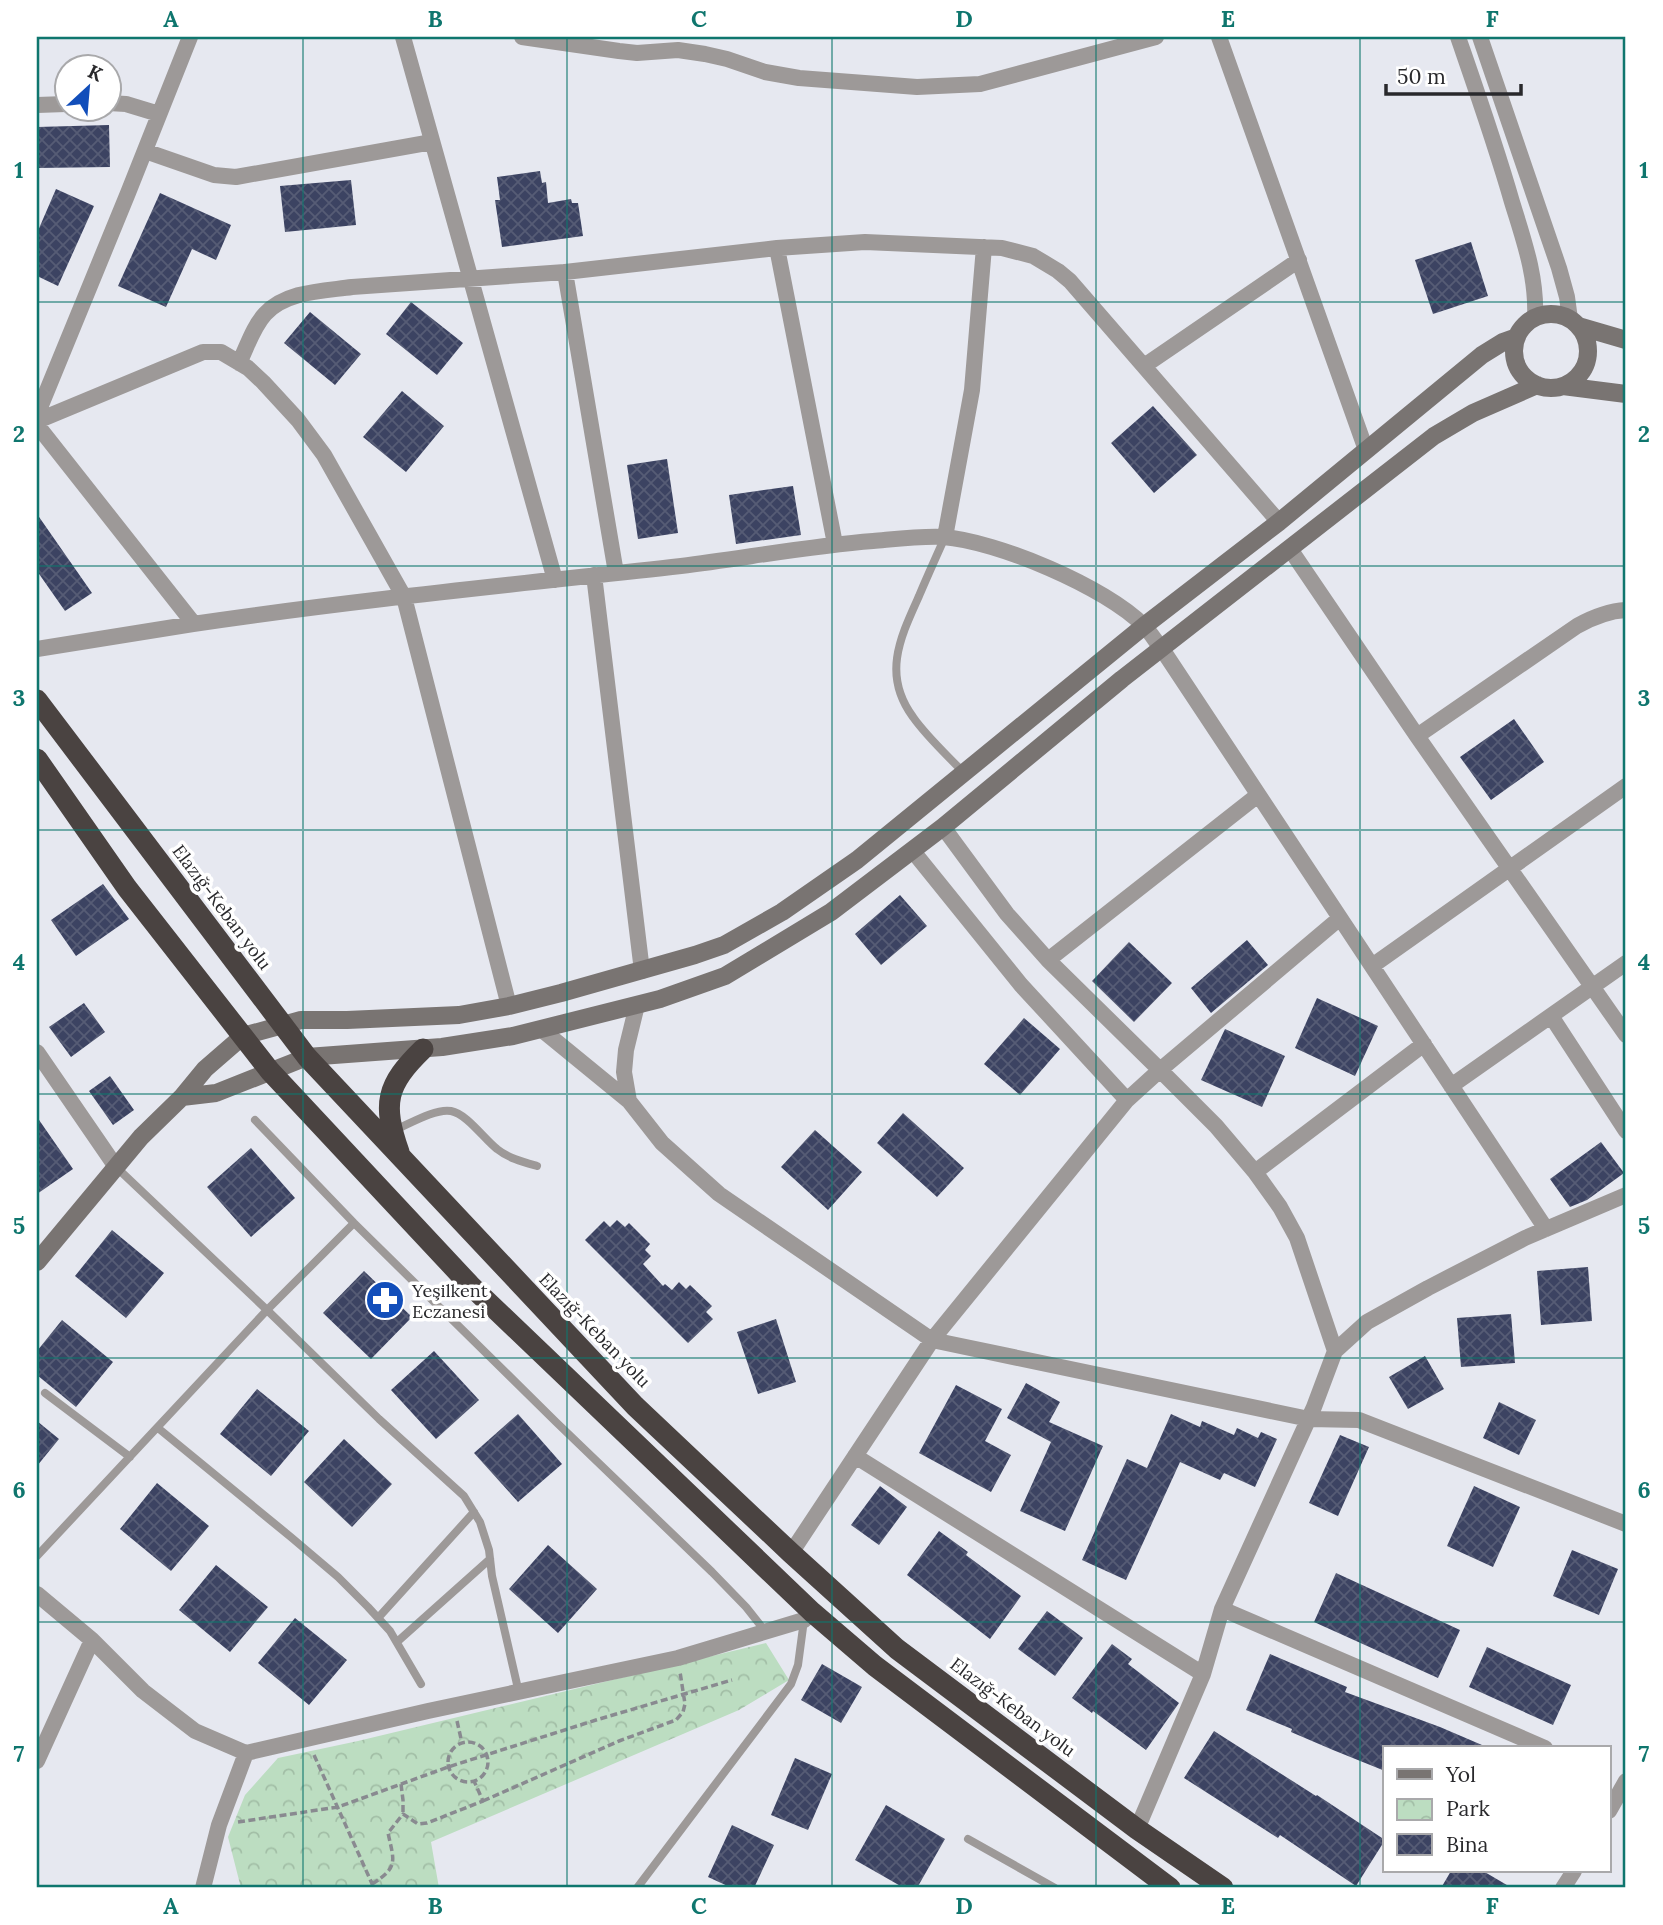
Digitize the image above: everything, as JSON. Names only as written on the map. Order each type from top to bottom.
[{"type":"highway","name":"Elazığ-Keban yolu","points":[[37,700],[307,1057],[635,1406],[897,1649],[1138,1829],[1223,1888]]},
{"type":"highway","points":[[37,759],[127,888],[270,1070],[470,1285],[808,1616],[1170,1888]]},
{"type":"highway","points":[[401,1157],[388,1112],[389,1099],[401,1071],[423,1049]]},
{"type":"main road","points":[[1574,322],[1587,344],[1588,355],[1586,365],[1573,381],[1553,388],[1537,384],[1524,376],[1518,368],[1514,347],[1522,328],[1535,318],[1550,314],[1560,315],[1626,340]]},
{"type":"main road","points":[[37,1262],[141,1138],[183,1097],[205,1069],[243,1036],[301,1020],[459,1014],[509,1006],[642,971],[724,945],[782,912],[857,860],[1144,626],[1279,522],[1482,355],[1517,337]]},
{"type":"main road","points":[[183,1097],[216,1093],[307,1057],[423,1049],[513,1036],[683,992],[725,976],[831,912],[943,827],[1122,679],[1434,436],[1473,413],[1537,384]]},
{"type":"main road","points":[[1563,386],[1626,394]]},
{"type":"street","points":[[37,415],[190,37]]},
{"type":"street","points":[[403,37],[555,580]]},
{"type":"street","points":[[522,37],[619,44],[648,53],[678,50],[716,56],[765,72],[799,78],[918,87],[990,82],[1156,37]]},
{"type":"street","points":[[1219,37],[1366,450]]},
{"type":"street","points":[[1458,37],[1496,146],[1535,283],[1535,318]]},
{"type":"street","points":[[1480,37],[1559,268],[1574,322]]},
{"type":"street","points":[[122,105],[159,114]]},
{"type":"street","points":[[145,151],[214,175],[236,177],[432,142]]},
{"type":"street","points":[[239,363],[265,314],[283,301],[302,295],[352,287],[565,272],[777,248],[865,242],[1018,251],[1033,256],[1070,281],[1279,522]]},
{"type":"street","points":[[945,537],[972,390],[984,247]]},
{"type":"street","points":[[777,248],[835,544]]},
{"type":"street","points":[[1144,366],[1299,260]]},
{"type":"street","points":[[565,272],[616,573]]},
{"type":"street","points":[[194,624],[37,423],[203,352],[221,352],[263,382],[298,420],[324,455],[404,597],[509,1006]]},
{"type":"street","points":[[37,649],[194,624],[404,597],[697,564],[835,544],[915,537],[945,537],[992,547],[1040,565],[1105,598],[1144,626],[1162,649],[1546,1229]]},
{"type":"street","points":[[1290,549],[1626,1035]]},
{"type":"street","points":[[594,575],[642,971]]},
{"type":"street","points":[[1417,736],[1577,626],[1608,612],[1626,610]]},
{"type":"street","points":[[1372,966],[1626,786]]},
{"type":"street","points":[[1048,960],[1258,795]]},
{"type":"street","points":[[943,827],[1007,914],[1048,960],[1216,1126],[1255,1172],[1280,1207],[1297,1238],[1335,1351]]},
{"type":"street","points":[[912,850],[1021,985],[1127,1100]]},
{"type":"street","points":[[791,1552],[932,1340],[1127,1100],[1340,918]]},
{"type":"street","points":[[1451,1086],[1626,962]]},
{"type":"street","points":[[629,1101],[624,1072],[626,1050],[637,1005]]},
{"type":"street","points":[[1550,1016],[1626,1131]]},
{"type":"street","points":[[541,1029],[629,1101],[662,1143],[719,1194],[932,1340],[1309,1419],[1359,1420],[1626,1524]]},
{"type":"street","points":[[1255,1172],[1424,1044]]},
{"type":"street","points":[[37,1052],[116,1167]]},
{"type":"street","points":[[1138,1829],[1203,1674],[1222,1609],[1309,1419],[1335,1351],[1367,1322],[1428,1288],[1525,1238],[1626,1195]]},
{"type":"street","points":[[855,1456],[1203,1674]]},
{"type":"street","points":[[37,1594],[92,1640],[143,1691],[195,1731],[246,1753],[678,1658],[808,1616]]},
{"type":"street","points":[[1222,1609],[1540,1746]]},
{"type":"street","points":[[37,1761],[92,1640]]},
{"type":"street","points":[[203,1888],[219,1825],[246,1753]]},
{"type":"street","points":[[1610,1809],[1626,1782]]},
{"type":"street","points":[[1563,1888],[1573,1872]]},
{"type":"lane","points":[[945,537],[901,635],[897,676],[905,705],[913,718],[964,773]]},
{"type":"lane","points":[[392,1131],[440,1111],[452,1111],[462,1116],[498,1150],[537,1166]]},
{"type":"lane","points":[[255,1120],[354,1223],[712,1572],[765,1631]]},
{"type":"lane","points":[[116,1167],[379,1419],[464,1496],[480,1522],[489,1550],[492,1576],[519,1693]]},
{"type":"lane","points":[[37,1556],[267,1310],[354,1223]]},
{"type":"lane","points":[[45,1393],[130,1457]]},
{"type":"lane","points":[[158,1428],[329,1569],[390,1631],[422,1684]]},
{"type":"lane","points":[[378,1618],[474,1512]]},
{"type":"lane","points":[[397,1642],[490,1559]]},
{"type":"lane","points":[[637,1888],[791,1684],[798,1665],[808,1616]]},
{"type":"lane","points":[[968,1839],[1055,1888]]},
{"type":"path","points":[[403,1814],[418,1824],[427,1823],[619,1741],[676,1720],[683,1712],[685,1704],[678,1658]]},
{"type":"path","points":[[219,1825],[338,1807],[448,1767],[732,1680]]},
{"type":"path","points":[[454,1706],[462,1742]]},
{"type":"path","points":[[307,1740],[373,1886],[392,1868],[394,1856],[388,1833],[403,1814],[401,1784]]},
{"type":"path","points":[[462,1742],[479,1745],[486,1755],[487,1768],[474,1781],[461,1781],[448,1767],[449,1755],[456,1745],[462,1742]]},
{"type":"path","points":[[474,1781],[483,1801]]},
{"type":"green space","points":[[766,1643],[789,1680],[739,1710],[431,1842],[439,1888],[241,1888],[228,1837],[245,1795],[278,1758]]},
{"type":"building","points":[[109,125],[110,167],[37,168],[37,127]]},
{"type":"building","points":[[540,171],[542,183],[546,182],[548,203],[571,199],[572,203],[578,203],[583,236],[502,247],[495,200],[500,200],[497,177]]},
{"type":"building","points":[[351,180],[356,225],[285,232],[280,186]]},
{"type":"building","points":[[56,189],[94,206],[58,286],[37,276],[37,233]]},
{"type":"building","points":[[160,193],[231,225],[216,260],[192,249],[166,307],[118,286]]},
{"type":"building","points":[[1471,242],[1488,296],[1433,314],[1415,260]]},
{"type":"building","points":[[411,302],[463,343],[437,375],[386,334]]},
{"type":"building","points":[[310,312],[361,354],[335,385],[284,343]]},
{"type":"building","points":[[402,391],[444,426],[406,472],[363,437]]},
{"type":"building","points":[[1153,406],[1197,455],[1154,493],[1111,443]]},
{"type":"building","points":[[667,459],[678,533],[638,539],[627,465]]},
{"type":"building","points":[[793,486],[801,535],[736,544],[729,495]]},
{"type":"building","points":[[37,514],[92,593],[65,611],[37,571]]},
{"type":"building","points":[[1514,719],[1544,762],[1491,800],[1460,757]]},
{"type":"building","points":[[103,884],[129,919],[76,956],[51,920]]},
{"type":"building","points":[[900,895],[927,926],[881,965],[855,934]]},
{"type":"building","points":[[1247,940],[1268,965],[1211,1013],[1191,988]]},
{"type":"building","points":[[1129,942],[1172,983],[1134,1022],[1092,981]]},
{"type":"building","points":[[1317,998],[1378,1026],[1355,1076],[1295,1048]]},
{"type":"building","points":[[84,1003],[105,1032],[71,1057],[49,1027]]},
{"type":"building","points":[[1024,1018],[1060,1049],[1020,1095],[984,1064]]},
{"type":"building","points":[[1225,1029],[1285,1056],[1262,1107],[1201,1080]]},
{"type":"building","points":[[110,1076],[134,1110],[113,1125],[89,1091]]},
{"type":"building","points":[[903,1113],[964,1168],[937,1197],[877,1143]]},
{"type":"building","points":[[37,1117],[73,1169],[37,1194]]},
{"type":"building","points":[[815,1130],[862,1172],[828,1210],[781,1167]]},
{"type":"building","points":[[1601,1142],[1624,1173],[1587,1200],[1570,1207],[1550,1179]]},
{"type":"building","points":[[251,1148],[295,1198],[251,1237],[207,1187]]},
{"type":"building","points":[[617,1220],[625,1227],[629,1223],[650,1244],[645,1250],[651,1256],[643,1264],[663,1286],[665,1284],[672,1290],[679,1282],[686,1289],[690,1285],[712,1306],[706,1312],[713,1319],[688,1343],[585,1240],[604,1221],[610,1227]]},
{"type":"building","points":[[112,1230],[164,1273],[126,1318],[75,1276]]},
{"type":"building","points":[[1588,1267],[1592,1321],[1541,1325],[1537,1271]]},
{"type":"building","points":[[364,1271],[412,1317],[371,1359],[323,1313]]},
{"type":"building","points":[[1511,1314],[1515,1363],[1461,1367],[1457,1318]]},
{"type":"building","points":[[776,1319],[796,1382],[758,1394],[737,1332]]},
{"type":"building","points":[[62,1320],[113,1362],[76,1407],[37,1375],[37,1351]]},
{"type":"building","points":[[434,1351],[479,1400],[436,1439],[391,1390]]},
{"type":"building","points":[[1425,1356],[1444,1389],[1408,1409],[1389,1377]]},
{"type":"building","points":[[1026,1383],[1060,1402],[1049,1422],[1103,1446],[1065,1531],[1020,1511],[1051,1442],[1007,1418]]},
{"type":"building","points":[[956,1385],[1002,1409],[985,1441],[1011,1455],[991,1492],[919,1453]]},
{"type":"building","points":[[257,1389],[309,1431],[271,1476],[220,1434]]},
{"type":"building","points":[[1499,1402],[1536,1420],[1519,1455],[1483,1438]]},
{"type":"building","points":[[518,1414],[562,1464],[518,1502],[474,1453]]},
{"type":"building","points":[[1171,1414],[1200,1427],[1202,1421],[1234,1435],[1237,1428],[1258,1438],[1261,1432],[1277,1439],[1255,1487],[1224,1473],[1220,1480],[1180,1462],[1126,1580],[1082,1560],[1127,1459],[1147,1468]]},
{"type":"building","points":[[37,1421],[59,1439],[37,1466]]},
{"type":"building","points":[[1340,1435],[1369,1447],[1338,1516],[1309,1503]]},
{"type":"building","points":[[344,1439],[392,1484],[352,1527],[304,1482]]},
{"type":"building","points":[[157,1483],[209,1526],[171,1571],[120,1529]]},
{"type":"building","points":[[880,1486],[907,1507],[879,1545],[851,1525]]},
{"type":"building","points":[[1474,1486],[1520,1507],[1493,1567],[1447,1546]]},
{"type":"building","points":[[939,1531],[1021,1596],[990,1639],[907,1575]]},
{"type":"building","points":[[548,1545],[597,1589],[558,1633],[509,1589]]},
{"type":"building","points":[[1572,1550],[1618,1569],[1599,1615],[1553,1596]]},
{"type":"building","points":[[216,1565],[268,1607],[230,1652],[179,1610]]},
{"type":"building","points":[[1336,1573],[1460,1630],[1438,1678],[1314,1622]]},
{"type":"building","points":[[1047,1611],[1083,1638],[1055,1676],[1018,1649]]},
{"type":"building","points":[[295,1618],[347,1660],[309,1705],[258,1663]]},
{"type":"building","points":[[1112,1644],[1132,1659],[1128,1664],[1179,1703],[1146,1750],[1072,1698]]},
{"type":"building","points":[[1487,1647],[1571,1685],[1553,1725],[1469,1687]]},
{"type":"building","points":[[1270,1654],[1347,1687],[1345,1692],[1484,1746],[1383,1746],[1383,1770],[1246,1710]]},
{"type":"building","points":[[822,1664],[862,1687],[841,1723],[801,1700]]},
{"type":"building","points":[[1214,1731],[1383,1839],[1383,1843],[1356,1886],[1280,1835],[1278,1838],[1184,1778]]},
{"type":"building","points":[[795,1758],[832,1774],[808,1830],[771,1815]]},
{"type":"building","points":[[886,1805],[945,1839],[917,1888],[904,1888],[855,1860]]},
{"type":"building","points":[[732,1825],[774,1845],[754,1888],[732,1888],[708,1877]]},
{"type":"building","points":[[1450,1872],[1485,1872],[1512,1888],[1441,1888]]},
{"type":"place","name":"Yeşilkent Eczanesi","points":[[385,1300]]}]
